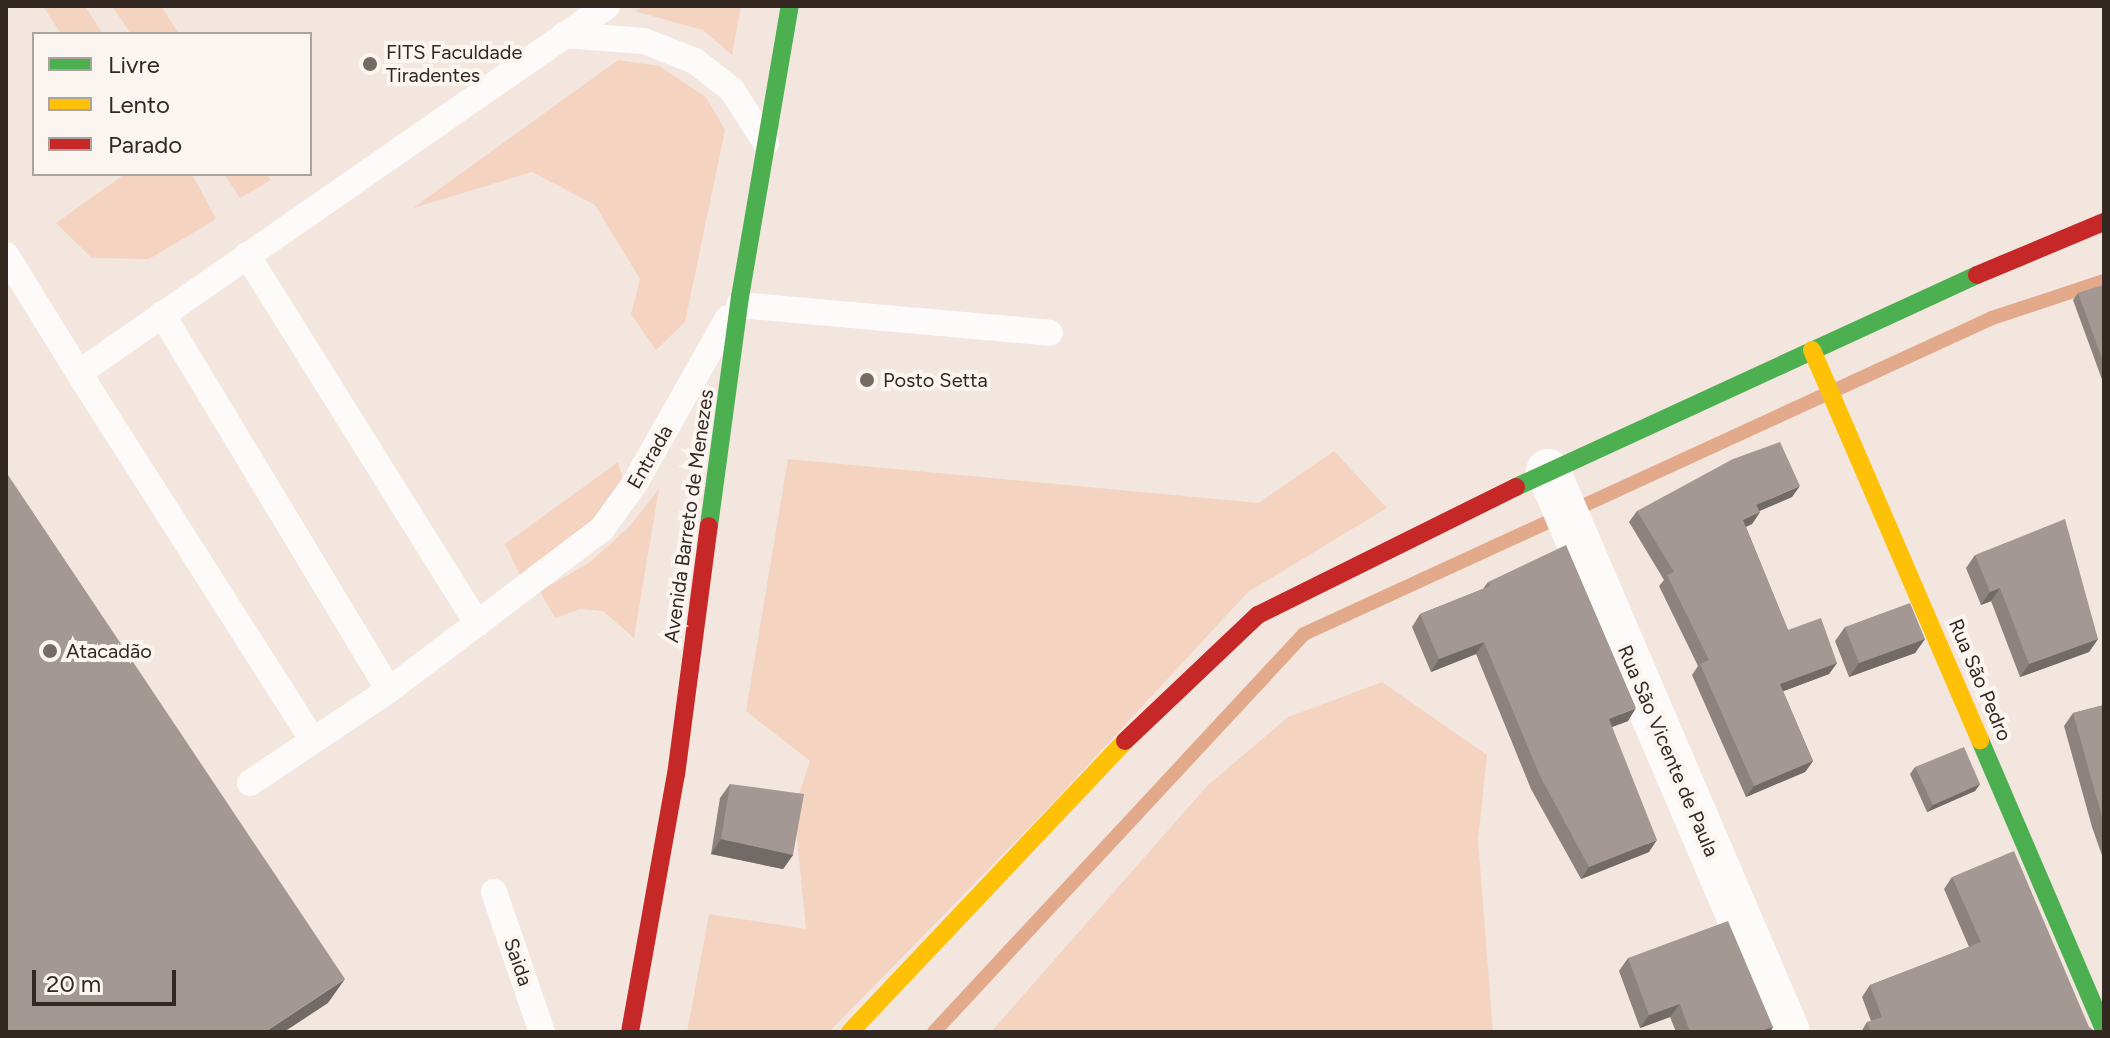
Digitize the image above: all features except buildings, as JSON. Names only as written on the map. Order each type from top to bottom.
[{"type":"street","name":"Avenida Barreto de Menezes","points":[[630,1032],[676,775],[740,301],[790,6]]},
{"type":"street","points":[[850,1032],[1121,744],[1258,615],[1552,482],[1812,350],[2066,234],[2104,222]]},
{"type":"street","name":"Rua São Pedro","points":[[1812,350],[1842,413],[2104,1029]]},
{"type":"street","name":"Rua São Vicente de Paula","points":[[1552,482],[1788,1032]]},
{"type":"lane","points":[[79,373],[607,6]]},
{"type":"lane","points":[[564,35],[644,41],[695,61],[732,90],[766,143]]},
{"type":"lane","points":[[6,255],[312,739]]},
{"type":"lane","points":[[247,255],[478,624]]},
{"type":"lane","points":[[740,301],[1050,333]]},
{"type":"lane","name":"Entrada","points":[[250,783],[389,690],[602,529],[642,472],[740,301]]},
{"type":"lane","points":[[162,314],[389,690]]},
{"type":"lane","name":"Saida","points":[[494,892],[542,1032]]},
{"type":"shaded area","points":[[43,6],[85,6],[102,32],[60,32]]},
{"type":"shaded area","points":[[112,6],[161,6],[178,32],[130,32]]},
{"type":"shaded area","points":[[645,6],[741,6],[732,55],[703,30],[634,11]]},
{"type":"shaded area","points":[[618,60],[659,66],[706,97],[725,130],[685,322],[656,350],[631,314],[640,279],[595,205],[532,172],[413,208]]},
{"type":"shaded area","points":[[122,176],[193,176],[216,219],[149,259],[92,258],[56,223]]},
{"type":"shaded area","points":[[225,176],[268,176],[271,180],[240,198]]},
{"type":"shaded area","points":[[1334,451],[1387,508],[1248,592],[1050,806],[829,1032],[687,1032],[709,914],[806,929],[794,809],[810,761],[746,711],[788,459],[1259,503]]},
{"type":"shaded area","points":[[618,462],[626,493],[522,579],[505,544]]},
{"type":"shaded area","points":[[659,489],[634,638],[603,611],[580,609],[555,618],[540,591],[589,563],[628,528]]},
{"type":"shaded area","points":[[1382,682],[1487,755],[1478,840],[1493,1032],[991,1032],[1207,786],[1288,717]]},
{"type":"waterway","points":[[934,1032],[1304,634],[1992,318],[2104,281]]},
{"type":"traffic: fast","points":[[709,526],[740,297],[790,6]]},
{"type":"traffic: fast","points":[[1516,487],[1977,275]]},
{"type":"traffic: fast","points":[[1980,740],[2104,1029]]},
{"type":"traffic: slow","points":[[1812,350],[1980,740]]},
{"type":"traffic: slow","points":[[850,1032],[1125,741]]},
{"type":"traffic: jam","points":[[1977,275],[2104,222]]},
{"type":"traffic: jam","points":[[1125,741],[1258,615],[1516,487]]},
{"type":"traffic: jam","points":[[630,1032],[676,775],[709,526]]},
{"type":"place","name":"FITS Faculdade Tiradentes","points":[[370,64]]},
{"type":"place","name":"Posto Setta","points":[[867,380]]},
{"type":"place","name":"Atacadão","points":[[50,651]]}]
